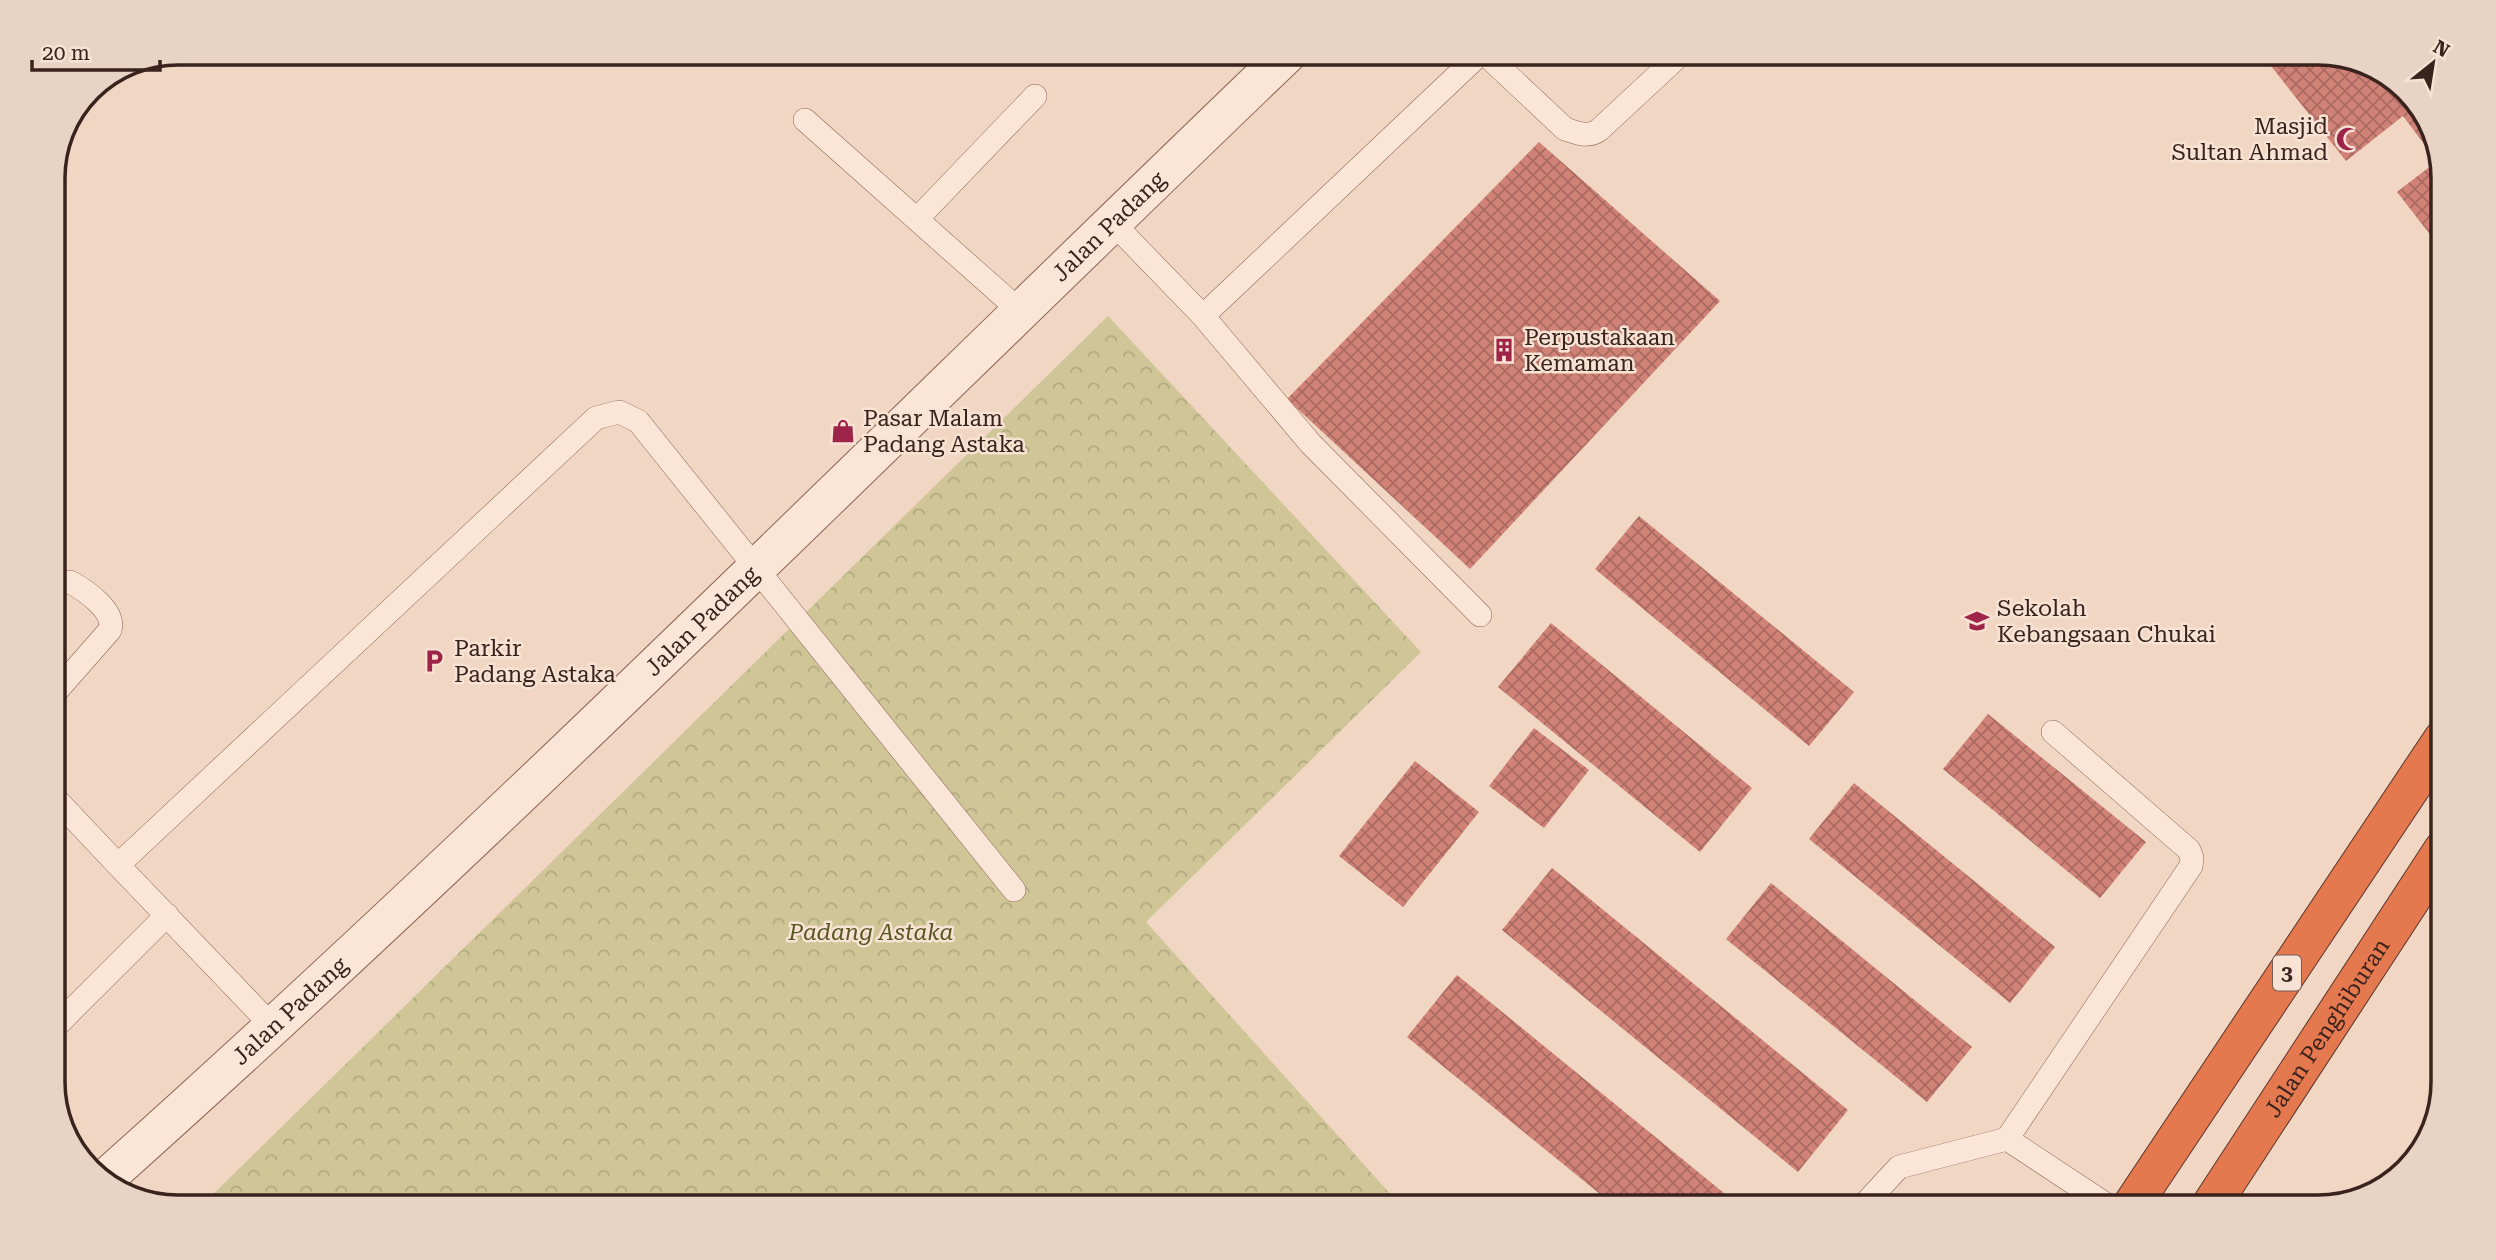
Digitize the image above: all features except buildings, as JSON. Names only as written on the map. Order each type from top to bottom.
[{"type":"highway","name":"3","points":[[2140,1195],[2431,757]]},
{"type":"highway","name":"Jalan Penghiburan","points":[[2218,1195],[2431,868]]},
{"type":"street","name":"Jalan Padang","points":[[111,1173],[274,1028],[757,567],[1275,65]]},
{"type":"lane","points":[[1203,316],[1469,65]]},
{"type":"lane","points":[[1495,65],[1565,129],[1587,135],[1600,130],[1670,65]]},
{"type":"lane","points":[[917,219],[1035,96]]},
{"type":"lane","points":[[805,120],[1020,311]]},
{"type":"lane","points":[[1112,222],[1203,316],[1310,443],[1480,615]]},
{"type":"lane","points":[[118,865],[596,418],[619,412],[638,421],[1014,890]]},
{"type":"lane","points":[[65,582],[70,582],[110,615],[112,624],[110,630],[65,681]]},
{"type":"lane","points":[[1874,1195],[1899,1167],[2007,1139],[2191,866],[2189,850],[2053,732]]},
{"type":"lane","points":[[65,809],[274,1028]]},
{"type":"lane","points":[[65,1017],[167,915]]},
{"type":"lane","points":[[2007,1139],[2091,1195]]},
{"type":"green space","name":"Padang Astaka","points":[[1108,316],[1421,652],[1146,922],[1391,1195],[212,1195]]},
{"type":"place","name":"Masjid Sultan Ahmad","points":[[2348,139]]},
{"type":"place","name":"Perpustakaan Kemaman","points":[[1504,350]]},
{"type":"place","name":"Pasar Malam Padang Astaka","points":[[843,431]]},
{"type":"place","name":"Sekolah Kebangsaan Chukai","points":[[1977,621]]},
{"type":"place","name":"Parkir Padang Astaka","points":[[434,661]]}]
